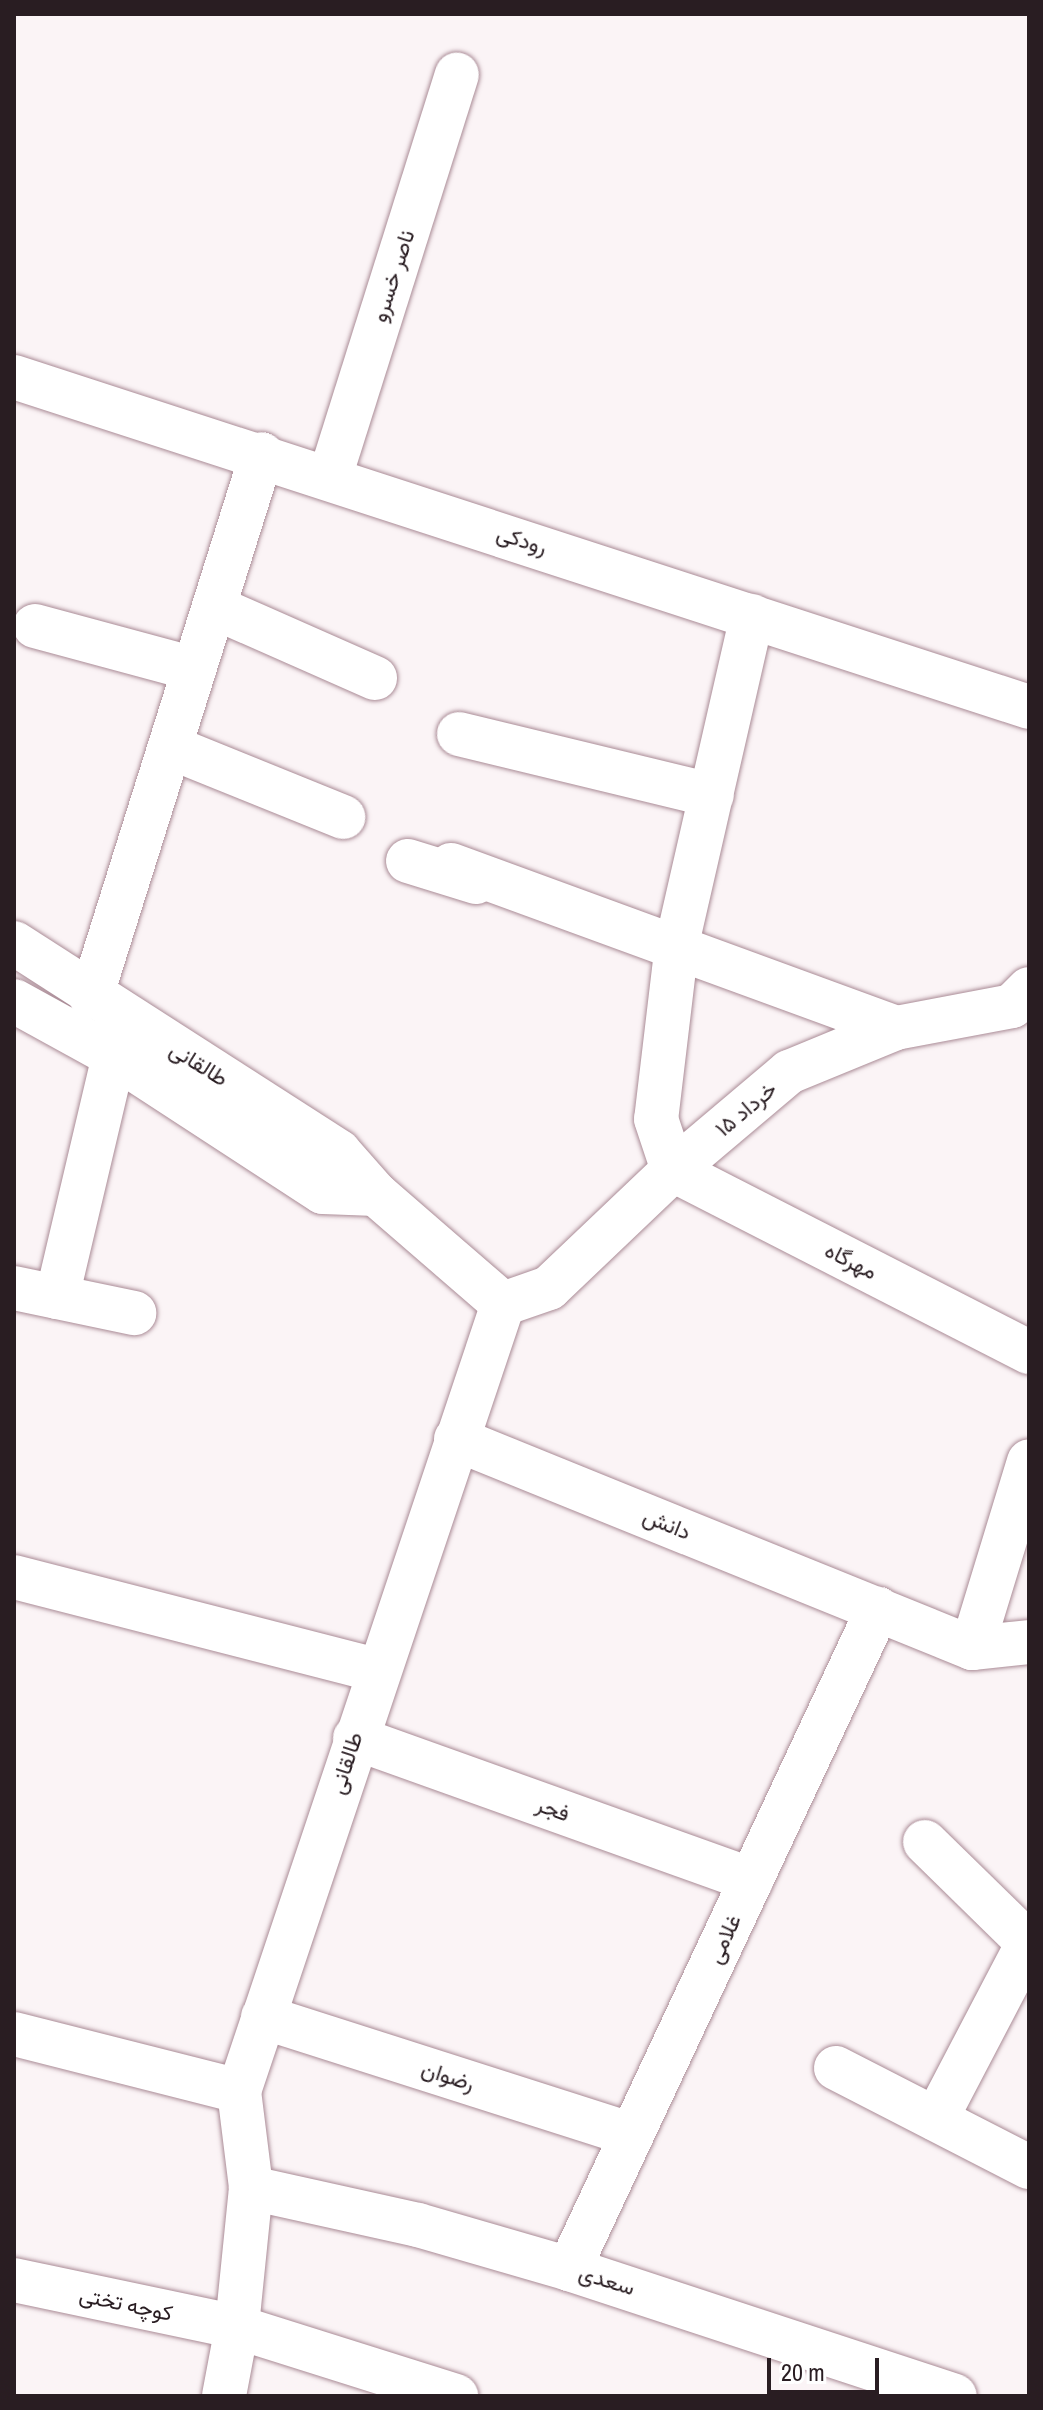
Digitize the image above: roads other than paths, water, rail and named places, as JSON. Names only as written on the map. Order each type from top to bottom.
[{"type":"street","name":"ناصر خسرو","points":[[330,477],[457,75]]},
{"type":"street","name":"رودکی","points":[[14,377],[262,454],[1029,707]]},
{"type":"street","points":[[91,997],[262,454]]},
{"type":"street","points":[[214,607],[375,678]]},
{"type":"street","points":[[673,1170],[656,1119],[677,944],[752,616]]},
{"type":"street","points":[[35,626],[194,669]]},
{"type":"street","points":[[459,734],[712,795]]},
{"type":"street","points":[[170,747],[343,817]]},
{"type":"street","points":[[408,861],[677,944]]},
{"type":"street","points":[[451,865],[677,944],[896,1028]]},
{"type":"street","name":"طالقانی","points":[[14,943],[91,997],[339,1152],[376,1194],[503,1304],[376,1670],[239,2091],[251,2188],[237,2327],[224,2396]]},
{"type":"street","name":"۱۵ خرداد","points":[[503,1304],[549,1288],[673,1170],[789,1072],[896,1028],[1012,1006],[1029,989]]},
{"type":"street","name":"طالقانی","points":[[14,1001],[114,1056],[323,1192],[376,1194]]},
{"type":"street","points":[[57,1297],[114,1056]]},
{"type":"street","name":"مهرگاه","points":[[673,1170],[1029,1352]]},
{"type":"street","points":[[14,1288],[134,1313]]},
{"type":"street","name":"دانش","points":[[456,1439],[972,1648]]},
{"type":"street","points":[[1029,1462],[972,1648],[1029,1642]]},
{"type":"street","points":[[14,1577],[376,1670]]},
{"type":"street","name":"غلامی","points":[[569,2269],[878,1609]]},
{"type":"street","name":"فجر","points":[[355,1738],[751,1880]]},
{"type":"street","points":[[925,1842],[1029,1943],[936,2119]]},
{"type":"street","name":"رضوان","points":[[263,2017],[632,2135]]},
{"type":"street","points":[[14,2034],[239,2091]]},
{"type":"street","points":[[836,2068],[1029,2167]]},
{"type":"street","name":"سعدی","points":[[251,2188],[418,2225],[569,2269],[955,2396]]},
{"type":"street","name":"کوچه تختی","points":[[14,2280],[237,2327],[456,2396]]}]
